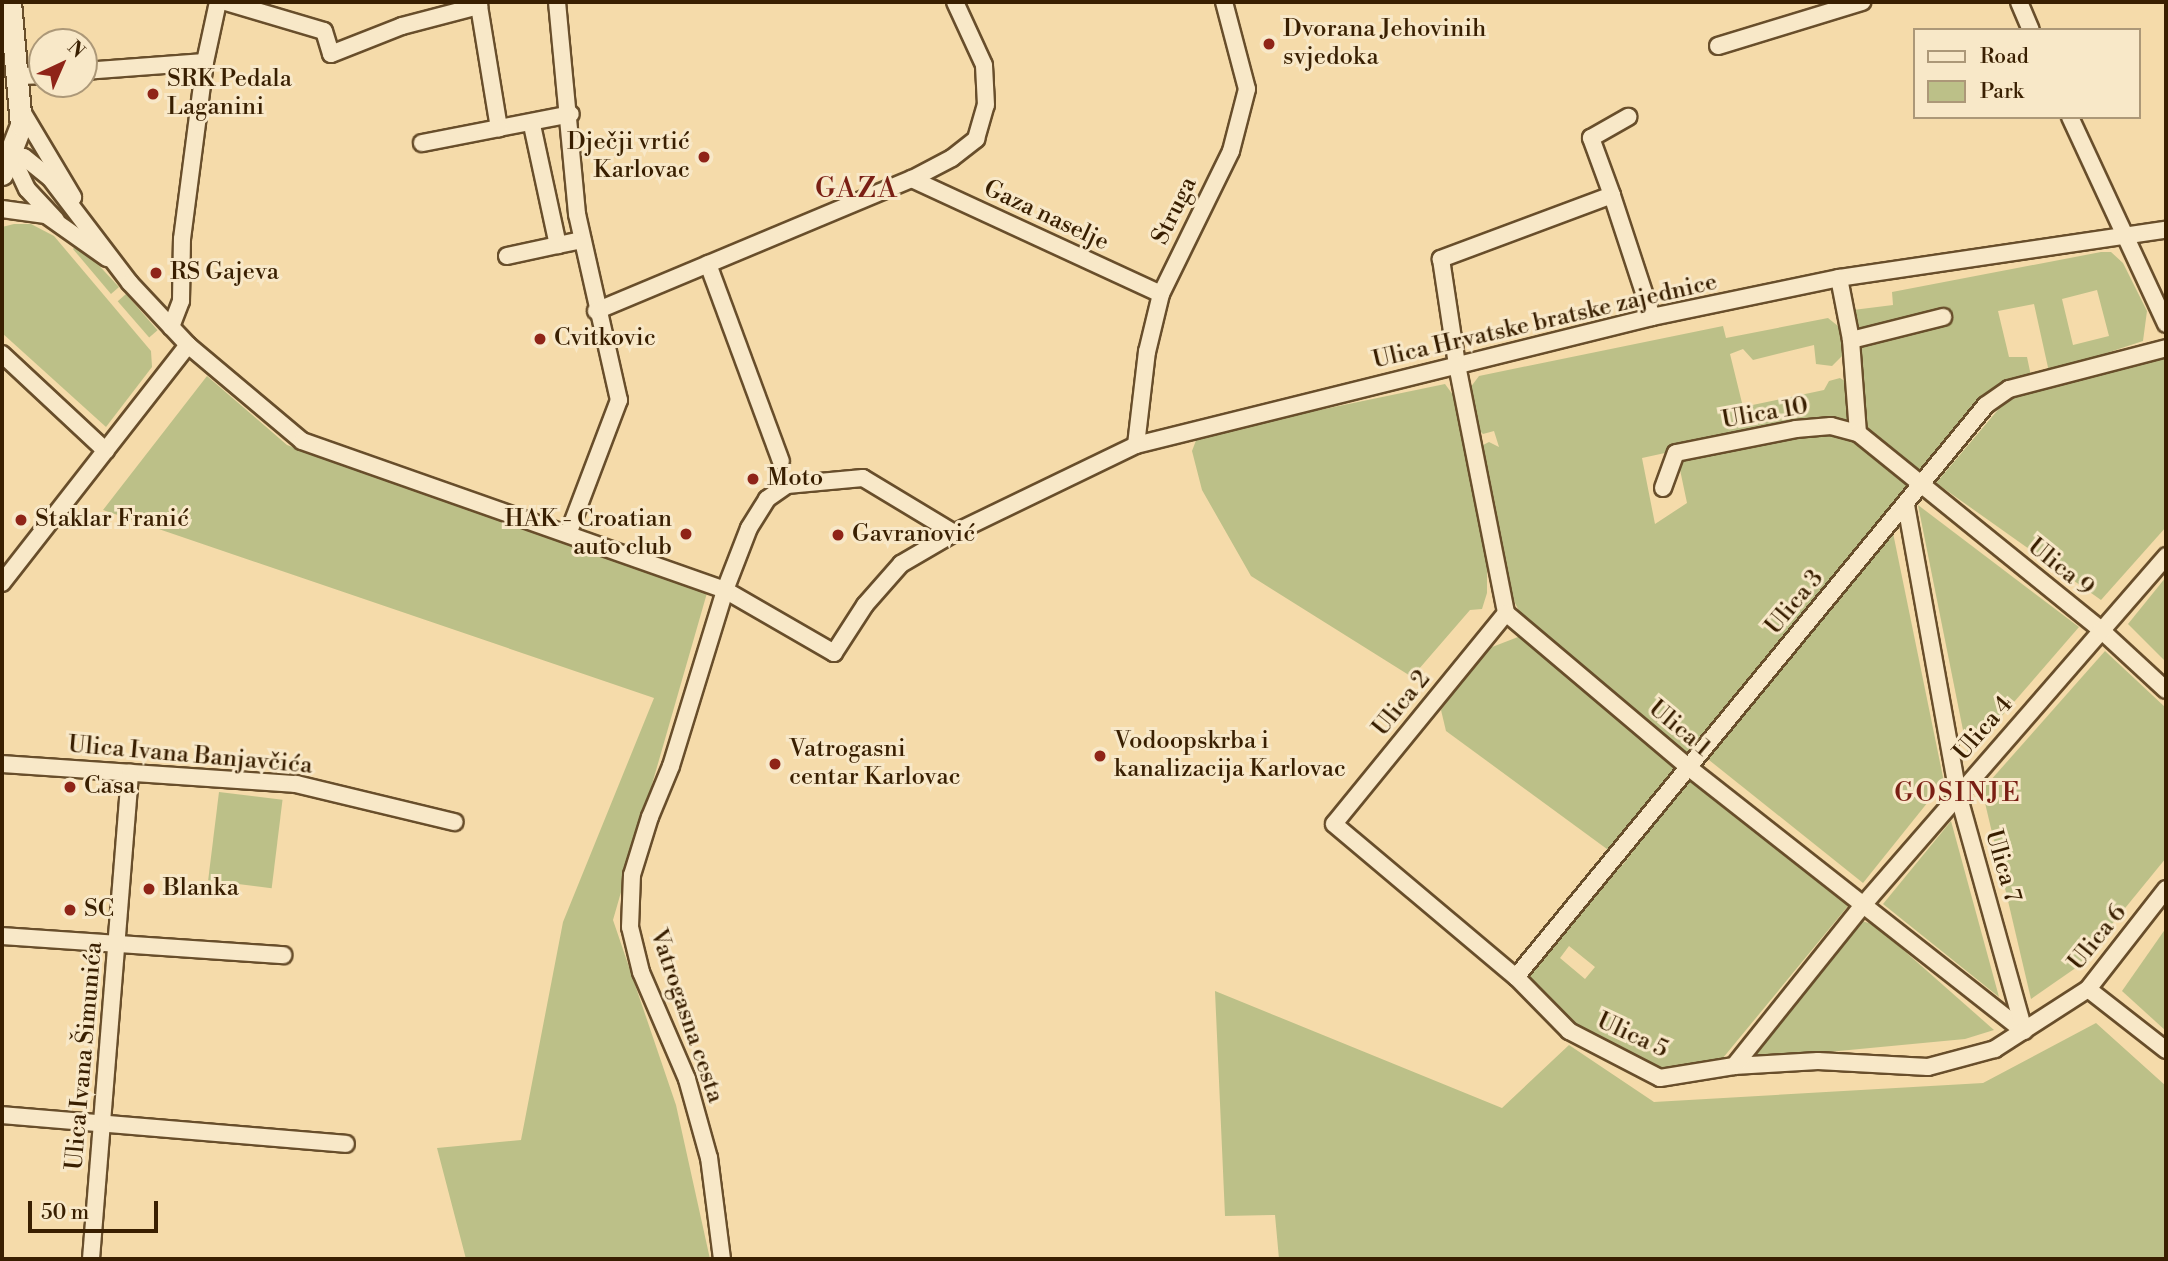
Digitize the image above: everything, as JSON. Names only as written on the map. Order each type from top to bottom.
[{"type":"main road","points":[[2,174],[7,158],[20,135],[19,76],[10,2]]},
{"type":"street","points":[[171,327],[181,301],[182,239],[205,62],[218,2]]},
{"type":"street","points":[[226,2],[324,31],[331,54],[402,26],[479,4],[499,128]]},
{"type":"street","points":[[557,2],[571,114],[582,240],[596,311],[619,400],[568,534]]},
{"type":"street","points":[[596,311],[912,179],[952,158],[976,139],[986,105],[984,65],[955,2]]},
{"type":"street","name":"Struga","points":[[1136,445],[1147,352],[1161,294],[1231,151],[1247,89],[1224,2]]},
{"type":"street","points":[[1717,46],[1862,2]]},
{"type":"street","points":[[2019,2],[2030,28]]},
{"type":"street","points":[[98,70],[205,62]]},
{"type":"street","points":[[19,76],[28,76]]},
{"type":"street","points":[[20,108],[58,165],[80,212],[113,262],[188,345],[302,441],[724,590]]},
{"type":"street","points":[[422,143],[499,128],[532,125],[571,114]]},
{"type":"street","points":[[1628,117],[1591,138],[1652,317]]},
{"type":"street","points":[[2071,119],[2124,239],[2166,324]]},
{"type":"street","points":[[532,125],[558,245]]},
{"type":"street","points":[[7,158],[36,165],[80,212]]},
{"type":"street","points":[[7,158],[27,189],[56,220],[113,262]]},
{"type":"street","name":"Gaza naselje","points":[[912,179],[1161,294]]},
{"type":"street","points":[[1506,613],[1457,365],[1441,259],[1612,195]]},
{"type":"street","points":[[2,209],[37,212],[56,220]]},
{"type":"street","name":"Ulica Hrvatske bratske zajednice","points":[[724,590],[834,653],[865,605],[901,564],[954,533],[1136,445],[1652,317],[1839,278],[2124,239],[2166,230]]},
{"type":"street","points":[[507,256],[582,240]]},
{"type":"street","points":[[708,264],[781,461]]},
{"type":"street","points":[[1839,278],[1851,340],[1858,433]]},
{"type":"street","points":[[1851,340],[1943,317]]},
{"type":"street","points":[[2,583],[188,345]]},
{"type":"street","name":"Ulica 3","points":[[1516,976],[1986,405],[2009,389],[2166,348]]},
{"type":"street","points":[[2,354],[106,451]]},
{"type":"street","name":"Ulica 10","points":[[1663,488],[1676,453],[1796,429],[1831,426],[1858,433],[1920,485]]},
{"type":"street","name":"Vatrogasna cesta","points":[[722,1259],[709,1158],[691,1093],[641,972],[630,927],[632,875],[724,590],[749,528],[767,499],[787,485],[863,478],[954,533]]},
{"type":"street","name":"Ulica 9","points":[[1920,485],[2101,630],[2166,690]]},
{"type":"street","name":"Ulica 7","points":[[1906,505],[1958,794],[2024,1031]]},
{"type":"street","name":"Ulica 4","points":[[1734,1066],[1864,904],[2166,556]]},
{"type":"street","name":"Ulica 1","points":[[1506,613],[1688,767],[2024,1031]]},
{"type":"street","name":"Ulica 2","points":[[1334,824],[1506,613]]},
{"type":"street","name":"Ulica Ivana Banjavčića","points":[[2,764],[296,784],[454,822]]},
{"type":"street","name":"Ulica Ivana Šimunića","points":[[91,1259],[130,773]]},
{"type":"street","name":"Ulica 5","points":[[1334,824],[1516,976],[1569,1031],[1660,1078],[1734,1066],[1818,1061],[1928,1067],[1995,1049],[2024,1031]]},
{"type":"street","name":"Ulica 6","points":[[2024,1031],[2088,989],[2166,889]]},
{"type":"street","points":[[2,936],[282,955]]},
{"type":"street","points":[[2088,989],[2166,1050]]},
{"type":"street","points":[[2,1115],[346,1144]]},
{"type":"green space","points":[[31,224],[54,236],[151,351],[152,367],[106,427],[2,333],[2,227]]},
{"type":"green space","points":[[78,243],[119,287],[111,294],[73,249]]},
{"type":"green space","points":[[2111,252],[2123,263],[2147,311],[2143,341],[2049,372],[2034,304],[1998,311],[2009,357],[2027,357],[2031,376],[2006,386],[1925,471],[1915,474],[1867,432],[1853,310],[1893,305],[1892,292]],"holes":[[[2097,290],[2109,336],[2073,345],[2062,299]]]},
{"type":"green space","points":[[126,294],[157,330],[149,337],[118,301]]},
{"type":"green space","points":[[1828,318],[1838,326],[1844,345],[1843,355],[1832,366],[1816,364],[1814,345],[1753,360],[1743,349],[1730,354],[1743,407],[1824,390],[1829,381],[1840,378],[1848,383],[1850,422],[1799,424],[1642,458],[1655,524],[1687,503],[1679,465],[1683,458],[1792,433],[1848,432],[1911,489],[1691,756],[1685,757],[1535,632],[1518,609],[1508,589],[1481,446],[1489,442],[1499,447],[1494,431],[1483,434],[1477,428],[1470,388],[1479,376],[1723,326],[1726,338]]},
{"type":"green space","points":[[2166,356],[2166,527],[2101,600],[1936,483],[2008,398]]},
{"type":"green space","points":[[207,376],[287,445],[707,593],[613,920],[676,1105],[710,1259],[466,1259],[437,1148],[521,1140],[563,922],[654,698],[103,510]]},
{"type":"green space","points":[[1445,384],[1456,399],[1487,556],[1487,593],[1482,609],[1470,610],[1412,677],[1251,576],[1202,490],[1192,451],[1198,435]]},
{"type":"green space","points":[[1918,505],[2079,627],[1968,755]]},
{"type":"green space","points":[[1892,528],[1944,782],[1863,883],[1704,756]]},
{"type":"green space","points":[[2166,577],[2166,662],[2128,624]]},
{"type":"green space","points":[[1518,637],[1531,639],[1677,764],[1677,771],[1611,852],[1446,731],[1441,710],[1487,649]]},
{"type":"green space","points":[[2105,651],[2166,708],[2166,858],[2077,967],[2031,999],[1982,790]]},
{"type":"green space","points":[[1689,776],[1848,906],[1718,1064],[1660,1072],[1570,1027],[1526,980],[1528,967],[1625,862]],"holes":[[[1569,946],[1595,967],[1585,979],[1560,958]]]},
{"type":"green space","points":[[219,792],[283,800],[272,888],[208,880]]},
{"type":"green space","points":[[1951,821],[1999,997],[1883,904]]},
{"type":"green space","points":[[1859,920],[1875,925],[1994,1030],[1965,1039],[1754,1059],[1751,1052]]},
{"type":"green space","points":[[2166,928],[2166,1031],[2122,991]]},
{"type":"green space","points":[[1215,991],[1502,1108],[1569,1045],[1654,1102],[1983,1083],[2096,1023],[2166,1086],[2166,1259],[1279,1259],[1275,1215],[1225,1216]]},
{"type":"place","name":"Dvorana Jehovinih svjedoka","points":[[1269,44]]},
{"type":"place","name":"SRK Pedala Laganini","points":[[153,94]]},
{"type":"place","name":"Dječji vrtić Karlovac","points":[[704,157]]},
{"type":"place","name":"RS Gajeva","points":[[156,273]]},
{"type":"place","name":"Cvitkovic","points":[[540,339]]},
{"type":"place","name":"Moto","points":[[753,479]]},
{"type":"place","name":"Staklar Franić","points":[[21,520]]},
{"type":"place","name":"HAK - Croatian auto club","points":[[686,534]]},
{"type":"place","name":"Gavranović","points":[[838,535]]},
{"type":"place","name":"Vodoopskrba i kanalizacija Karlovac","points":[[1100,756]]},
{"type":"place","name":"Vatrogasni centar Karlovac","points":[[775,764]]},
{"type":"place","name":"Casa","points":[[70,787]]},
{"type":"place","name":"Blanka","points":[[149,889]]},
{"type":"place","name":"SC","points":[[70,910]]},
{"type":"district","name":"GAZA","points":[[857,189]]},
{"type":"district","name":"GOSINJE","points":[[1958,794]]}]
